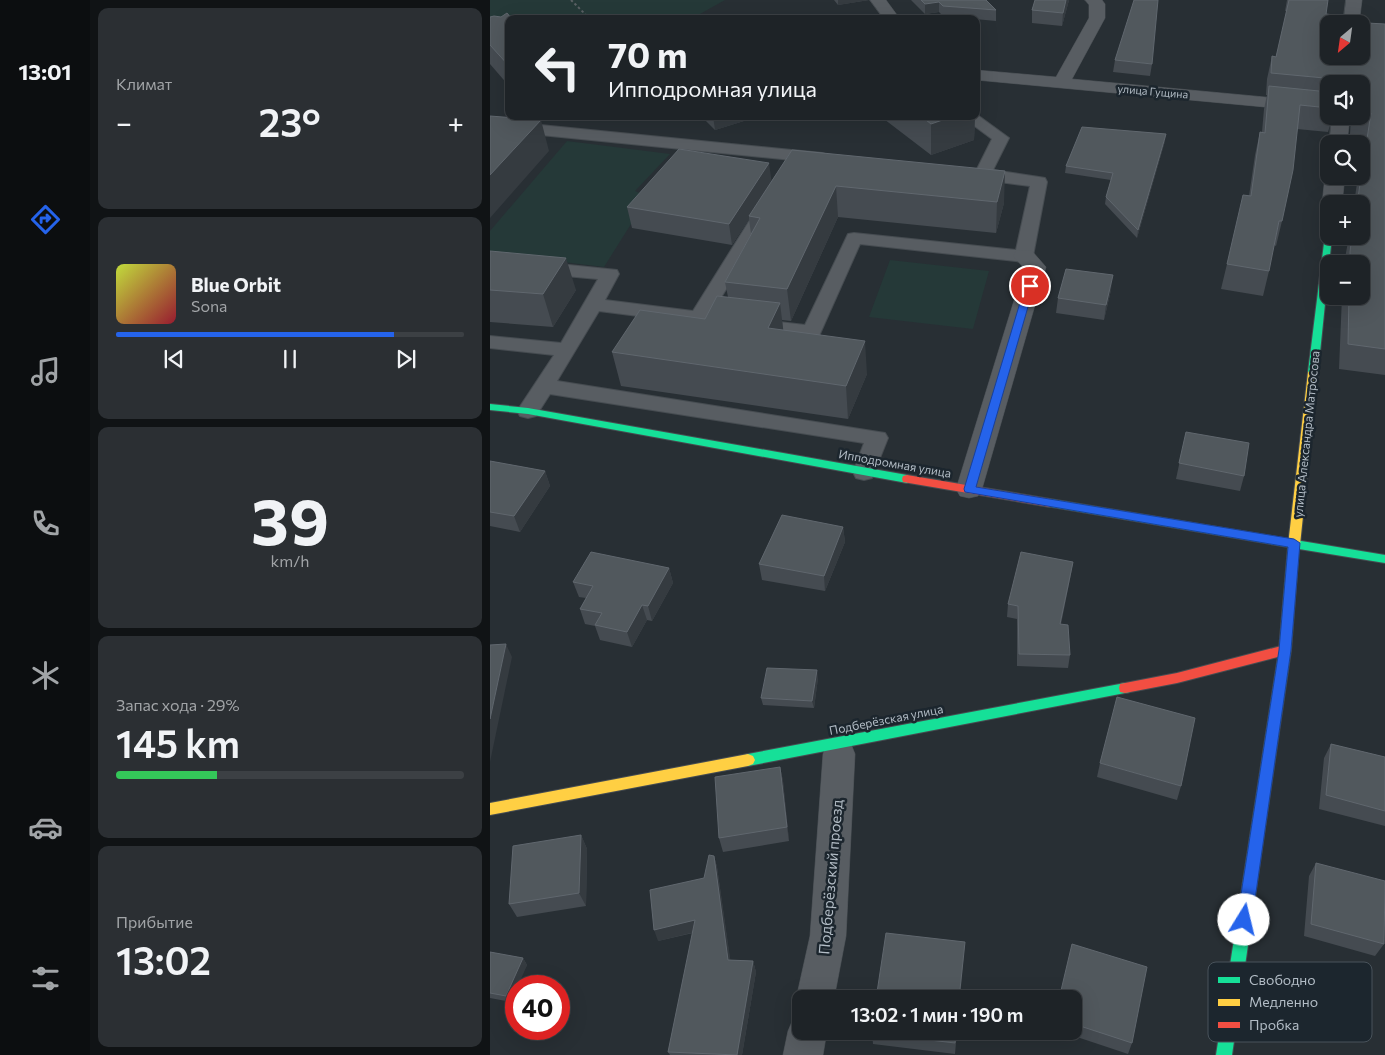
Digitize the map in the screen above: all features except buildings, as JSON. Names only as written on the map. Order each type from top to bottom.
[{"type":"street","points":[[878,0],[889,15]]},
{"type":"street","points":[[1061,82],[1097,18],[1097,4],[1093,0]]},
{"type":"street","points":[[1352,15],[1354,0]]},
{"type":"street","name":"улица Гущина","points":[[980,75],[1320,107]]},
{"type":"street","name":"улица Александра Матросова","points":[[1238,962],[1285,650],[1294,543],[1327,245]]},
{"type":"street","points":[[969,489],[1035,267],[1024,256]]},
{"type":"street","name":"Ипподромная улица","points":[[490,407],[528,411],[864,472],[1385,559]]},
{"type":"street","name":"Подберёзская улица","points":[[490,809],[1177,678],[1285,650]]},
{"type":"street","name":"Подберёзский проезд","points":[[817,990],[828,936],[839,754]]},
{"type":"street","points":[[803,1055],[806,1040]]},
{"type":"street","name":"улица Александра Матросова","points":[[1224,1055],[1226,1042]]},
{"type":"lane","points":[[975,120],[1001,138],[983,174]]},
{"type":"lane","points":[[491,127],[798,163],[841,160]]},
{"type":"lane","points":[[594,305],[812,332],[854,238],[1024,256],[1039,182],[954,172]]},
{"type":"lane","points":[[699,318],[778,190]]},
{"type":"lane","points":[[490,263],[610,274],[594,305],[528,411]]},
{"type":"lane","points":[[490,342],[567,350]]},
{"type":"lane","points":[[544,386],[877,438],[864,472]]},
{"type":"path","points":[[571,0],[586,15]]},
{"type":"green space","points":[[490,0],[725,0],[698,15],[505,15],[505,21],[490,30]]},
{"type":"green space","points":[[567,141],[670,154],[635,191],[648,197],[604,267],[490,253],[490,231]]},
{"type":"green space","points":[[890,260],[989,271],[973,329],[869,317]]},
{"type":"traffic: fast","points":[[1313,372],[1327,245]]},
{"type":"traffic: fast","points":[[490,407],[528,411],[907,479]]},
{"type":"traffic: fast","points":[[1050,503],[1385,559]]},
{"type":"traffic: fast","points":[[1238,962],[1285,650],[1294,545]]},
{"type":"traffic: fast","points":[[748,760],[1125,688]]},
{"type":"traffic: fast","points":[[1224,1055],[1226,1042]]},
{"type":"traffic: slow","points":[[1294,545],[1313,372]]},
{"type":"traffic: slow","points":[[490,809],[748,760]]},
{"type":"traffic: jam","points":[[907,479],[1050,503]]},
{"type":"traffic: jam","points":[[1125,688],[1177,678],[1285,650]]},
{"type":"route","points":[[1030,286],[969,489],[1294,543],[1285,650],[1244,920]]}]
